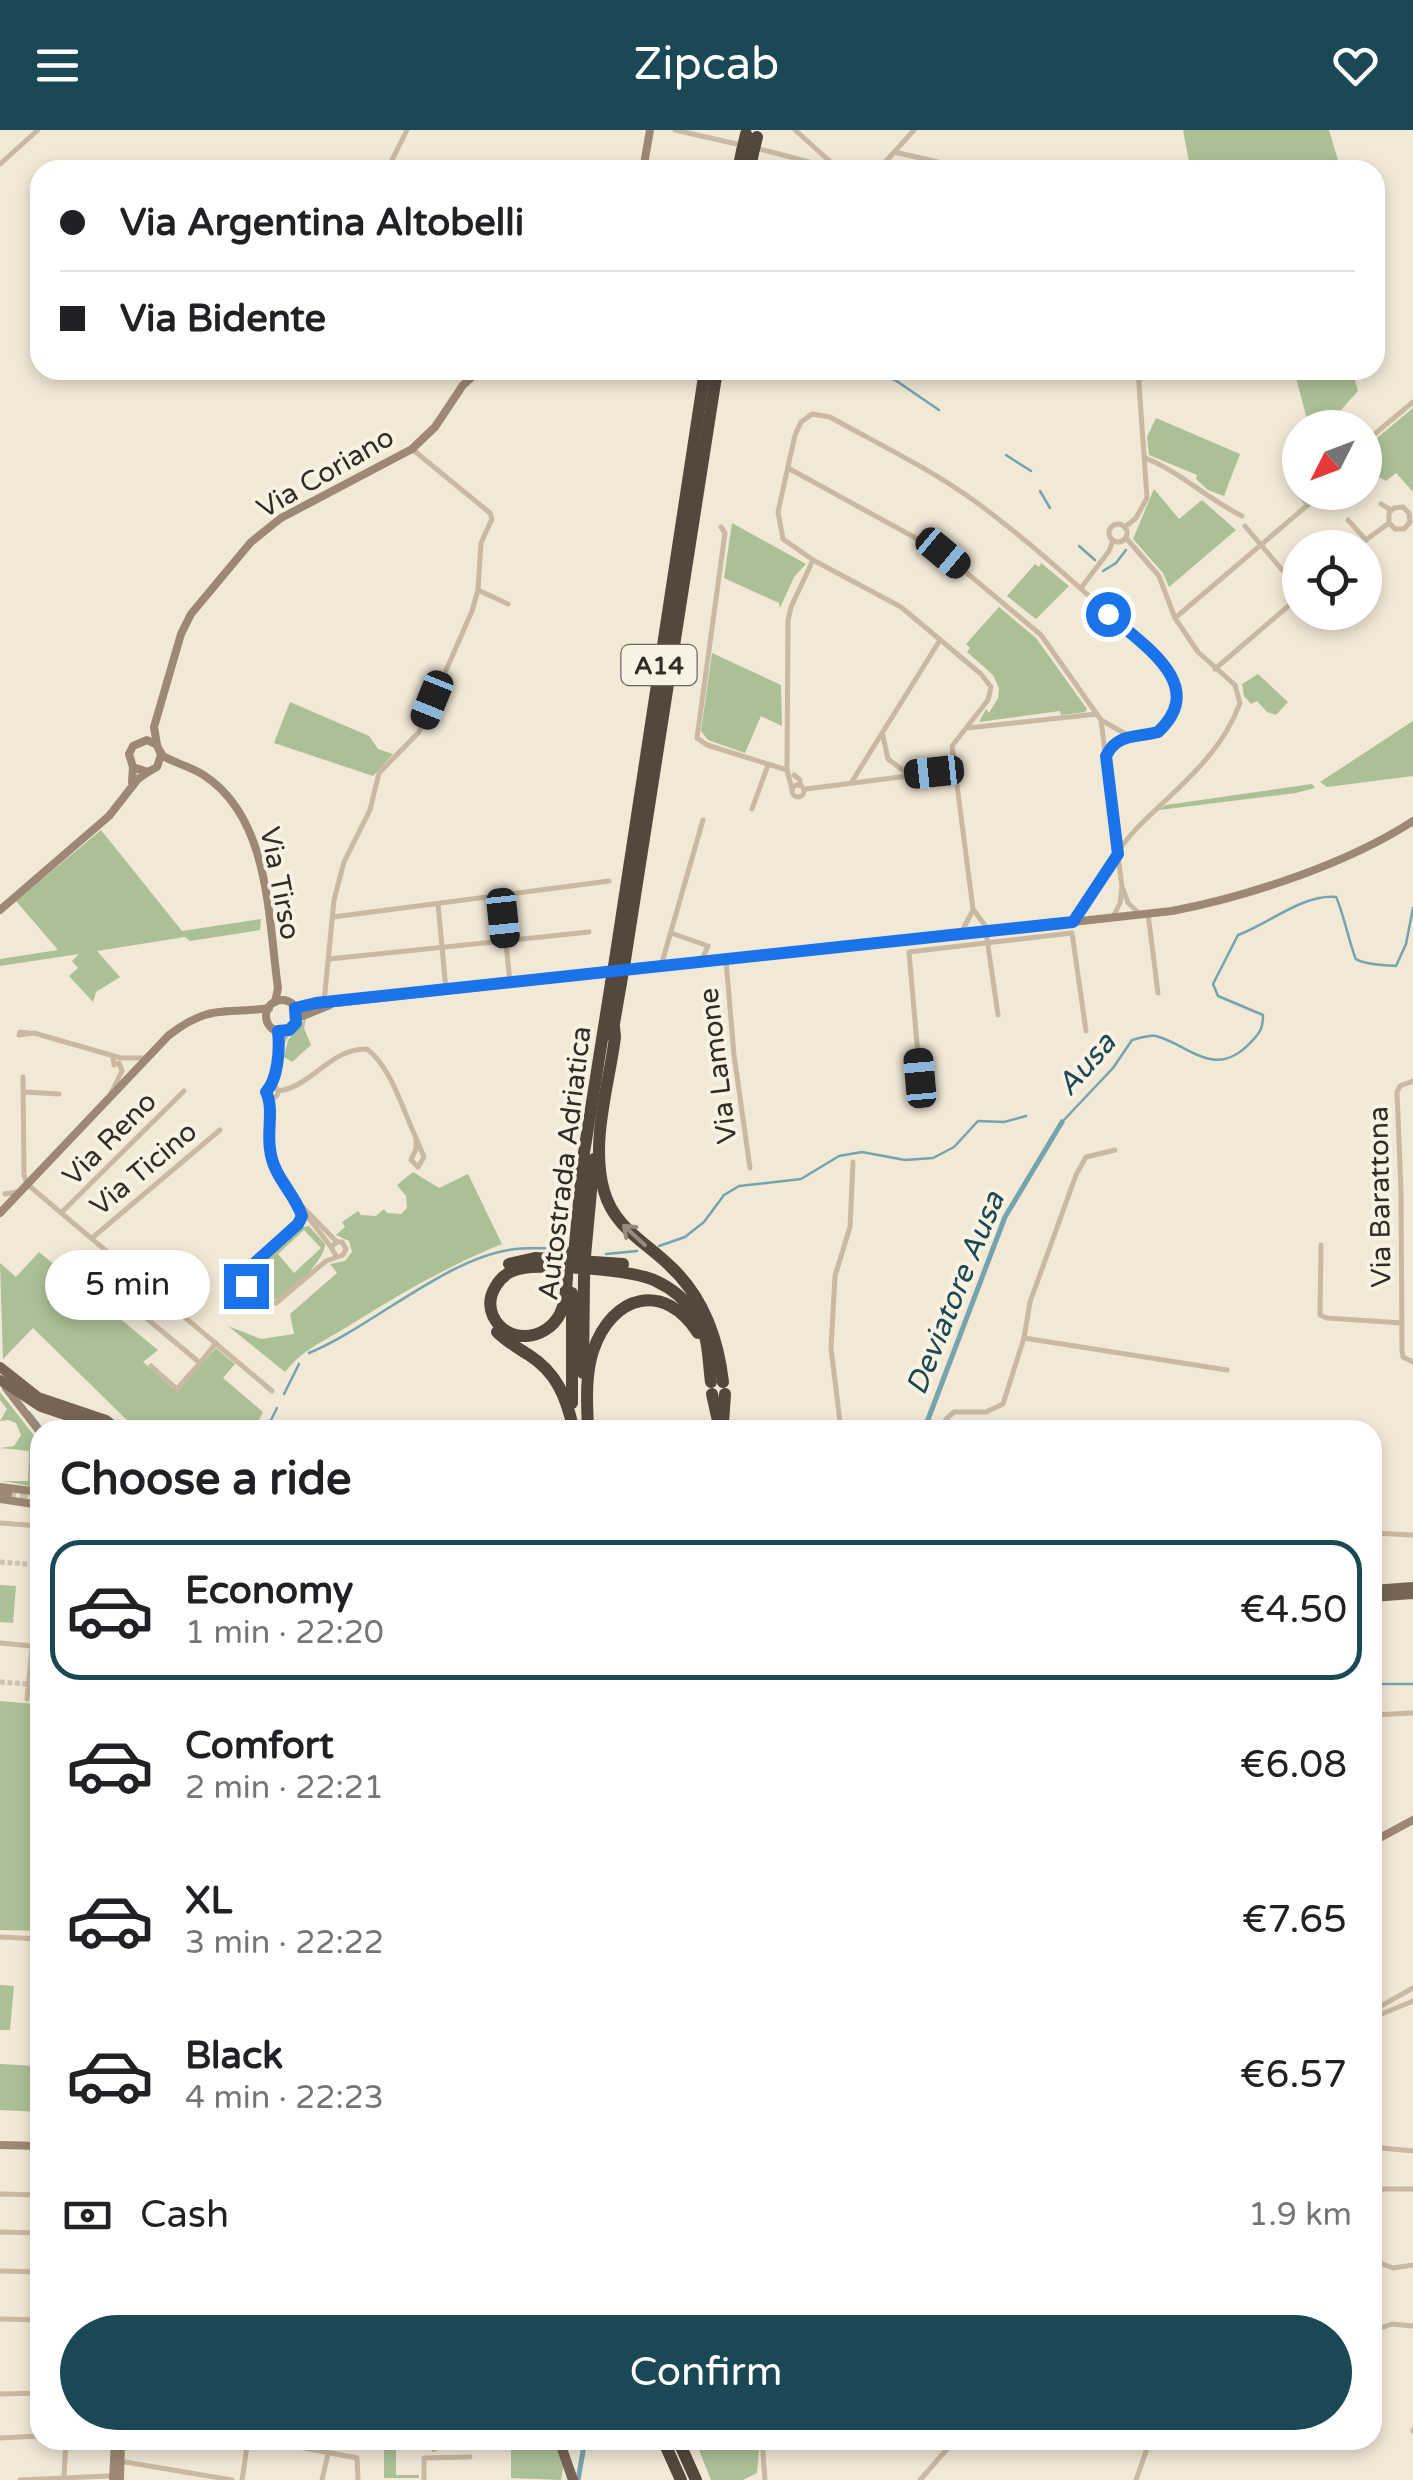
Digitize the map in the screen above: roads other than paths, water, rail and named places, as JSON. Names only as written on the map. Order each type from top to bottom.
[{"type":"highway","points":[[744,160],[752,133]]},
{"type":"highway","points":[[748,152],[749,160]]},
{"type":"highway","name":"Autostrada Adriatica","points":[[620,960],[704,380]]},
{"type":"highway","name":"Autostrada Adriatica","points":[[580,1420],[574,1277],[577,1175],[616,983],[715,380]]},
{"type":"highway","name":"Autostrada Adriatica","points":[[576,1255],[614,1027],[616,983]]},
{"type":"highway","points":[[614,1027],[616,1036],[599,1151],[604,1193],[624,1227],[680,1276],[716,1336],[720,1420]]},
{"type":"highway","points":[[576,1420],[555,1379],[539,1362],[505,1340],[488,1316],[486,1295],[508,1264],[535,1258],[632,1265],[672,1284],[716,1336]]},
{"type":"highway","points":[[574,1277],[559,1316],[539,1334],[511,1334],[490,1311],[492,1292],[502,1278],[516,1270],[558,1268],[643,1276],[678,1294],[688,1304],[703,1328],[708,1359]]},
{"type":"highway","points":[[582,1420],[593,1350],[608,1322],[628,1305],[650,1299],[676,1307],[698,1333],[718,1388]]},
{"type":"highway","points":[[668,2450],[682,2480]]},
{"type":"highway","points":[[682,2450],[696,2480]]},
{"type":"main road","points":[[0,1368],[38,1397],[101,1420]]},
{"type":"main road","points":[[0,1380],[41,1407],[80,1420]]},
{"type":"main road","points":[[90,1414],[111,1420]]},
{"type":"main road","points":[[1382,1592],[1413,1590]]},
{"type":"main road","points":[[566,2450],[576,2480]]},
{"type":"street","points":[[0,164],[38,130]]},
{"type":"street","points":[[392,160],[407,130]]},
{"type":"street","points":[[645,160],[650,130]]},
{"type":"street","points":[[676,130],[801,160]]},
{"type":"street","points":[[795,130],[831,160]]},
{"type":"street","points":[[887,160],[914,130]]},
{"type":"street","points":[[894,152],[929,160]]},
{"type":"street","name":"Via Coriano","points":[[142,741],[154,727],[190,614],[251,542],[281,518],[412,449],[435,427],[469,380]]},
{"type":"street","points":[[1125,527],[1136,518],[1147,498],[1139,380]]},
{"type":"street","points":[[1382,428],[1413,402]]},
{"type":"street","points":[[974,933],[952,746],[988,700],[990,688],[981,674],[901,607],[791,546],[780,532],[778,512],[795,434],[808,416],[830,416],[974,500],[1081,588],[1163,664],[1178,694],[1170,721],[1158,732],[1126,735],[1106,756]]},
{"type":"street","points":[[330,1003],[333,917],[344,862],[365,822],[378,773],[419,732],[478,590],[481,542],[492,520],[490,514],[412,449]]},
{"type":"street","points":[[1144,458],[1174,470],[1210,500],[1242,516]]},
{"type":"street","points":[[788,468],[943,553],[1040,635],[1099,717],[1126,735]]},
{"type":"street","points":[[1382,505],[1391,510],[1403,507],[1411,511],[1410,528],[1395,529],[1389,523]]},
{"type":"street","points":[[1174,618],[1302,510]]},
{"type":"street","points":[[1380,530],[1389,523],[1391,510]]},
{"type":"street","points":[[1348,520],[1357,530]]},
{"type":"street","points":[[1081,588],[1109,551],[1111,526],[1125,527]]},
{"type":"street","points":[[1245,526],[1282,571]]},
{"type":"street","points":[[1073,922],[1144,821],[1193,776],[1236,714],[1240,694],[1174,618],[1159,576],[1126,538],[1125,527]]},
{"type":"street","points":[[721,528],[725,534],[696,732],[707,745],[791,772],[800,780],[799,788]]},
{"type":"street","points":[[1112,540],[1121,542],[1126,538]]},
{"type":"street","points":[[799,788],[791,772],[788,622],[791,607],[814,560]]},
{"type":"street","points":[[478,590],[508,604]]},
{"type":"street","points":[[1215,669],[1282,610]]},
{"type":"street","points":[[851,783],[940,640]]},
{"type":"street","points":[[968,728],[1099,717]]},
{"type":"street","points":[[1099,717],[1127,901],[1125,917]]},
{"type":"street","name":"Via Coriano","points":[[154,727],[158,748]]},
{"type":"street","points":[[883,734],[888,758],[912,775]]},
{"type":"street","points":[[130,790],[131,750],[142,741],[158,748],[157,766]]},
{"type":"street","name":"Via Tirso","points":[[158,748],[163,756],[215,783],[245,818],[256,846],[278,988],[286,1001]]},
{"type":"street","points":[[0,910],[109,816],[138,779],[157,766],[175,763]]},
{"type":"street","points":[[752,809],[768,765]]},
{"type":"street","points":[[133,766],[148,772]]},
{"type":"street","points":[[799,788],[955,770]]},
{"type":"street","points":[[661,966],[704,820]]},
{"type":"street","points":[[296,1013],[330,1003],[510,982],[1145,915],[1226,901],[1382,841],[1413,821]]},
{"type":"street","points":[[333,917],[609,881]]},
{"type":"street","points":[[1112,919],[1120,906],[1122,886]]},
{"type":"street","points":[[501,896],[510,982]]},
{"type":"street","points":[[1127,901],[1145,915],[1158,993]]},
{"type":"street","points":[[438,904],[446,990]]},
{"type":"street","points":[[1120,906],[1125,917]]},
{"type":"street","points":[[974,919],[988,932],[998,1015]]},
{"type":"street","points":[[960,934],[974,919]]},
{"type":"street","points":[[329,960],[589,932]]},
{"type":"street","points":[[671,933],[708,946],[701,962]]},
{"type":"street","points":[[920,1078],[909,952],[1072,933],[1086,1031]]},
{"type":"street","name":"Via Lamone","points":[[726,960],[750,1168]]},
{"type":"street","name":"Via Tirso","points":[[272,1005],[278,988]]},
{"type":"street","points":[[0,1212],[5,1197],[27,1184],[169,1035],[202,1014],[230,1008],[250,1010],[286,1001],[296,1013]]},
{"type":"street","points":[[267,1019],[272,1005]]},
{"type":"street","points":[[250,1010],[278,1031],[275,1089]]},
{"type":"street","points":[[279,1047],[296,1013]]},
{"type":"street","points":[[278,1031],[289,1030]]},
{"type":"street","points":[[28,1032],[97,1050],[118,1059],[131,1072]]},
{"type":"street","points":[[334,1244],[280,1181],[270,1156],[270,1098],[266,1091],[293,1088],[324,1063],[354,1050],[367,1049],[390,1081],[416,1138],[424,1157],[418,1167],[411,1160],[416,1138]]},
{"type":"street","points":[[118,1059],[144,1058]]},
{"type":"street","points":[[108,1098],[122,1072],[118,1059]]},
{"type":"street","points":[[22,1077],[27,1184],[272,1391]]},
{"type":"street","name":"Via Barattona","points":[[1413,1081],[1400,1086],[1397,1092],[1403,1357],[1413,1362]]},
{"type":"street","points":[[25,1092],[60,1094]]},
{"type":"street","name":"Via Reno","points":[[62,1212],[184,1092]]},
{"type":"street","name":"Via Ticino","points":[[92,1238],[220,1130]]},
{"type":"street","points":[[945,1420],[954,1412],[986,1412],[1003,1404],[1024,1338],[1030,1302],[1081,1165],[1086,1157],[1115,1150]]},
{"type":"street","points":[[840,1420],[832,1348],[836,1276],[850,1227],[853,1162]]},
{"type":"street","points":[[290,1194],[334,1244],[336,1256]]},
{"type":"street","points":[[301,1210],[298,1224],[249,1268],[248,1291],[259,1302],[276,1303],[336,1256],[343,1255],[346,1248],[342,1242],[334,1244]]},
{"type":"street","name":"Via Barattona","points":[[1321,1245],[1320,1314],[1328,1318],[1402,1323]]},
{"type":"street","points":[[80,1282],[90,1272],[200,1363]]},
{"type":"street","points":[[1024,1338],[1226,1370]]},
{"type":"street","points":[[150,1366],[177,1389],[216,1344]]},
{"type":"street","points":[[0,1380],[31,1420]]},
{"type":"street","points":[[2,1493],[30,1491]]},
{"type":"street","points":[[2,1493],[30,1502]]},
{"type":"street","points":[[0,1523],[30,1525]]},
{"type":"street","points":[[1382,1533],[1413,1536]]},
{"type":"street","points":[[0,1644],[30,1646]]},
{"type":"street","points":[[27,1700],[30,1668]]},
{"type":"street","points":[[1382,1714],[1413,1712]]},
{"type":"street","points":[[1382,1837],[1413,1820]]},
{"type":"street","points":[[0,1937],[30,1938]]},
{"type":"street","points":[[1382,2008],[1413,1988]]},
{"type":"street","points":[[1382,2011],[1413,2001]]},
{"type":"street","points":[[0,2145],[30,2146]]},
{"type":"street","points":[[1382,2148],[1413,2151]]},
{"type":"street","points":[[1382,2189],[1413,2189]]},
{"type":"street","points":[[0,2194],[30,2196]]},
{"type":"street","points":[[0,2232],[30,2233]]},
{"type":"street","points":[[1382,2264],[1392,2268],[1413,2265]]},
{"type":"street","points":[[0,2271],[30,2272]]},
{"type":"street","points":[[0,2319],[30,2320]]},
{"type":"street","points":[[1382,2328],[1392,2324],[1413,2326]]},
{"type":"street","points":[[0,2394],[30,2393]]},
{"type":"street","points":[[0,2438],[30,2436]]},
{"type":"street","points":[[64,2479],[65,2450]]},
{"type":"street","points":[[20,2480],[114,2479],[117,2450]]},
{"type":"street","points":[[242,2480],[246,2450]]},
{"type":"street","points":[[317,2450],[357,2458],[358,2480]]},
{"type":"street","points":[[763,2450],[765,2480]]},
{"type":"street","points":[[920,2480],[946,2450]]},
{"type":"street","points":[[1136,2480],[1146,2450]]},
{"type":"street","points":[[322,2480],[328,2452]]},
{"type":"street","points":[[424,2480],[424,2458],[470,2457]]},
{"type":"street","points":[[126,2462],[232,2480]]},
{"type":"street","points":[[165,2480],[166,2468]]},
{"type":"waterway","points":[[895,380],[939,410]]},
{"type":"waterway","points":[[1006,455],[1031,471]]},
{"type":"waterway","points":[[1040,491],[1050,508]]},
{"type":"waterway","points":[[1079,546],[1095,560]]},
{"type":"waterway","points":[[1103,571],[1126,550]]},
{"type":"waterway","name":"Ausa","points":[[1062,1122],[1113,1068],[1132,1040],[1156,1036],[1214,1060],[1238,1053],[1254,1039],[1262,1027],[1263,1015],[1218,996],[1213,984],[1238,935],[1311,900],[1336,897],[1356,959],[1396,966],[1406,944],[1413,908]]},
{"type":"waterway","points":[[659,1246],[685,1237],[704,1222],[724,1195],[739,1186],[801,1179],[839,1156],[862,1152],[905,1160],[933,1158],[954,1147],[978,1121],[1004,1122],[1026,1116]]},
{"type":"waterway","name":"Deviatore Ausa","points":[[928,1420],[1005,1217],[1062,1122]]},
{"type":"waterway","points":[[309,1353],[464,1265],[515,1249],[553,1248]]},
{"type":"waterway","points":[[606,1254],[637,1251]]},
{"type":"waterway","points":[[284,1394],[299,1364]]},
{"type":"waterway","points":[[271,1420],[277,1408]]},
{"type":"waterway","points":[[29,1412],[35,1420]]},
{"type":"waterway","points":[[1382,1684],[1413,1684]]},
{"type":"waterway","name":"Deviatore Ausa","points":[[578,2480],[583,2450]]},
{"type":"tunnel","points":[[8,1494],[30,1498]]},
{"type":"tunnel","points":[[0,1562],[30,1564]]},
{"type":"tunnel","points":[[0,1682],[28,1684]]}]
